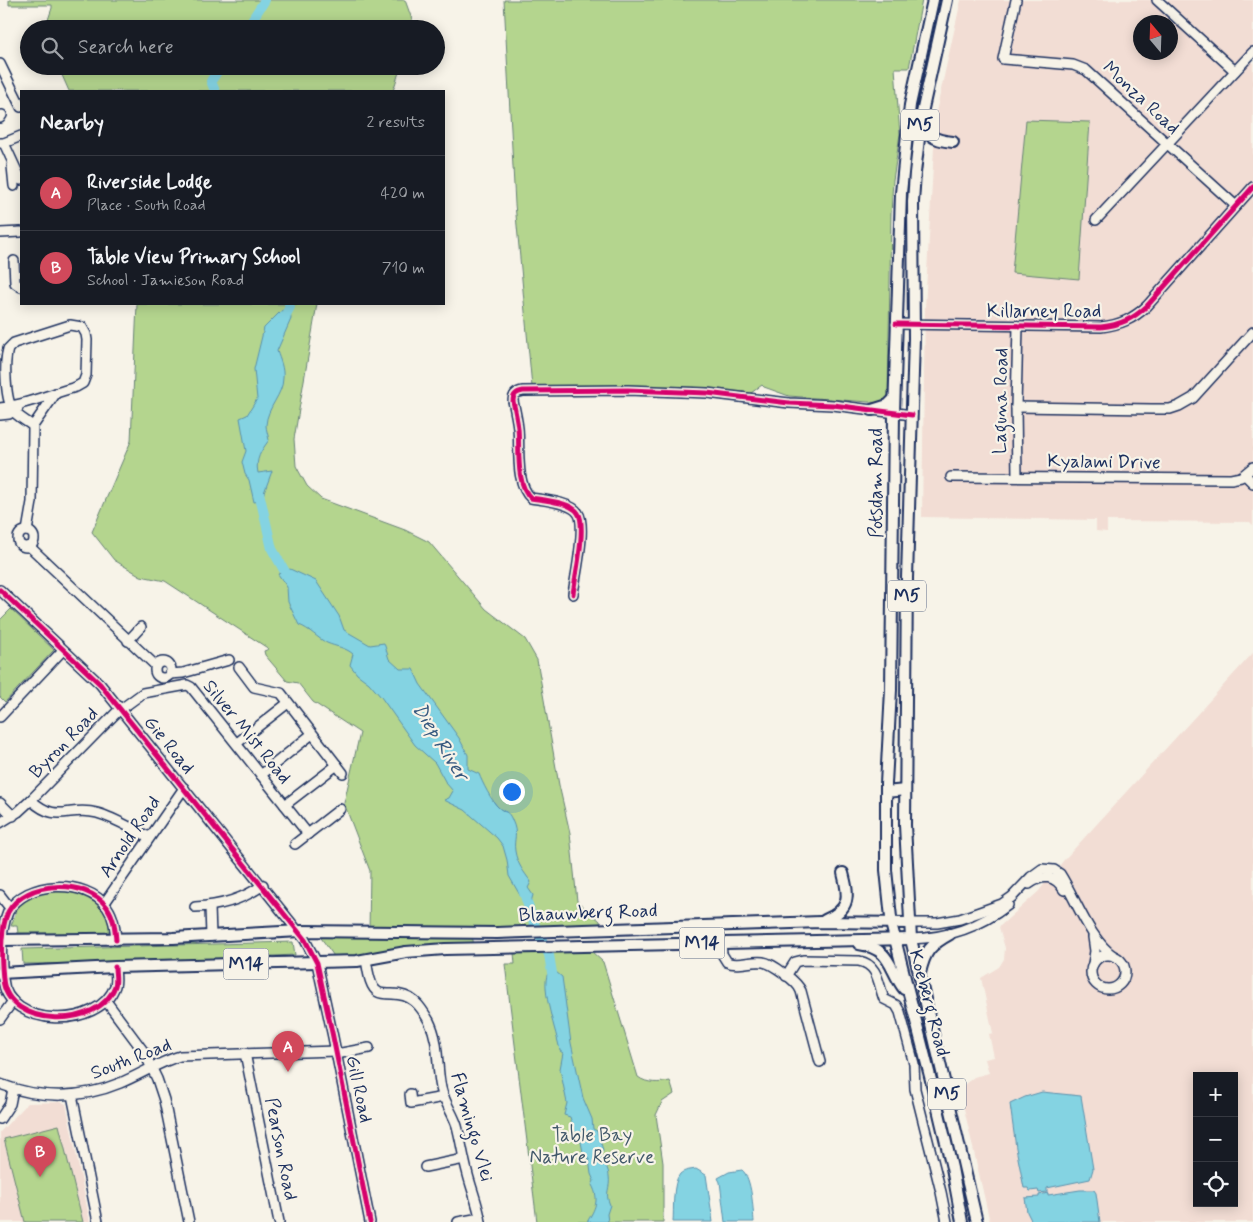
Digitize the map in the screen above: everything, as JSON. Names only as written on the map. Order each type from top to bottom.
[{"type":"main road","name":"Potsdam Road","points":[[894,939],[886,870],[886,788],[891,690],[894,399],[901,192],[905,139],[916,74],[933,0]]},
{"type":"main road","name":"Potsdam Road","points":[[911,939],[905,825],[905,786],[915,173],[926,93],[947,0]]},
{"type":"main road","points":[[926,93],[925,118],[928,131],[936,140],[953,142]]},
{"type":"main road","points":[[872,410],[888,405],[894,399]]},
{"type":"main road","points":[[886,788],[905,786]]},
{"type":"main road","points":[[820,922],[837,914],[845,904],[847,892],[843,872]]},
{"type":"main road","name":"Blaauwberg Road","points":[[1,940],[116,940],[300,931],[497,933],[820,922],[910,922]]},
{"type":"main road","points":[[919,975],[924,956],[929,949],[950,934]]},
{"type":"main road","name":"Koeberg Road","points":[[894,939],[910,995],[952,1168],[962,1222]]},
{"type":"main road","name":"Blaauwberg Road","points":[[1,973],[115,967],[317,963],[366,960],[428,950],[498,947],[911,939]]},
{"type":"main road","name":"Koeberg Road","points":[[911,939],[977,1222]]},
{"type":"main road","points":[[836,941],[868,946],[881,952],[889,960],[901,986],[910,995]]},
{"type":"street","name":"Monza Road","points":[[1016,0],[1003,58],[1073,65],[1086,70],[1236,206]]},
{"type":"street","points":[[1157,0],[1235,71]]},
{"type":"street","points":[[1096,220],[1253,52]]},
{"type":"street","points":[[0,64],[20,105]]},
{"type":"street","points":[[18,183],[12,161],[2,143],[20,136]]},
{"type":"street","name":"Killarney Road","points":[[896,324],[1101,327],[1118,324],[1135,316],[1253,187]]},
{"type":"street","points":[[0,233],[20,232]]},
{"type":"street","points":[[14,261],[15,283],[20,286]]},
{"type":"street","points":[[0,415],[13,409],[21,405],[80,386],[86,378],[87,340],[84,330],[78,325],[70,325],[14,343],[6,354],[6,385],[13,409],[33,426]]},
{"type":"street","name":"Laguna Road","points":[[1017,477],[1018,326]]},
{"type":"street","points":[[1016,407],[1170,409],[1180,406],[1193,398],[1253,332]]},
{"type":"street","points":[[573,594],[581,541],[581,520],[578,513],[571,507],[533,498],[527,493],[520,472],[518,428],[513,401],[516,392],[532,390],[628,390],[697,393],[912,414]]},
{"type":"street","points":[[56,393],[33,426],[32,502],[27,531],[22,532],[18,539],[21,546],[29,546],[156,666],[155,672],[158,676],[166,677],[170,674],[183,673],[228,660]]},
{"type":"street","points":[[0,408],[13,409]]},
{"type":"street","points":[[1253,467],[1244,475],[1253,483]]},
{"type":"street","name":"Kyalami Drive","points":[[951,477],[1231,479],[1244,475]]},
{"type":"street","name":"Gie Road","points":[[0,590],[100,684],[184,788],[259,888],[300,931]]},
{"type":"street","points":[[128,641],[141,627]]},
{"type":"street","points":[[0,717],[63,650]]},
{"type":"street","points":[[239,667],[254,687],[279,692],[344,773]]},
{"type":"street","name":"Silver Mist Road","points":[[120,710],[143,692],[188,685],[237,743],[308,834]]},
{"type":"street","points":[[237,743],[288,704]]},
{"type":"street","name":"Byron Road","points":[[0,823],[13,816],[31,800],[120,710]]},
{"type":"street","points":[[261,774],[312,734]]},
{"type":"street","points":[[285,805],[337,765]]},
{"type":"street","name":"Arnold Road","points":[[104,904],[184,788]]},
{"type":"street","points":[[31,800],[42,810],[53,814],[96,812],[149,837]]},
{"type":"street","points":[[0,803],[13,816]]},
{"type":"street","points":[[295,844],[340,809]]},
{"type":"street","points":[[1054,870],[1060,874],[1098,941],[1122,963],[1124,972],[1122,980],[1113,988],[1105,988],[1096,984],[1091,974],[1095,950],[1093,938],[1062,886],[1046,873],[1054,870]]},
{"type":"street","name":"Blaauwberg Road","points":[[910,922],[920,924],[948,921],[997,906],[1007,901],[1037,872],[1046,873]]},
{"type":"street","name":"Blaauwberg Road","points":[[911,939],[950,934],[997,914],[1035,880],[1046,873]]},
{"type":"street","points":[[115,967],[116,984],[106,1001],[86,1013],[62,1018],[45,1017],[22,1009],[13,1001],[4,987],[1,973],[1,940],[4,922],[10,908],[20,898],[44,888],[58,887],[86,892],[95,896],[104,904],[112,916],[116,940]]},
{"type":"street","points":[[195,907],[210,907],[245,896],[259,888]]},
{"type":"street","points":[[0,895],[10,908]]},
{"type":"street","points":[[210,907],[210,936]]},
{"type":"street","name":"Gill Road","points":[[300,931],[317,963],[370,1222]]},
{"type":"street","points":[[721,942],[722,954],[726,962],[734,964],[765,962],[798,984],[820,1062]]},
{"type":"street","points":[[1093,964],[1102,956],[1115,957]]},
{"type":"street","name":"Flamingo Vlei","points":[[366,960],[371,982],[376,991],[404,995],[416,1000],[431,1025],[436,1037],[438,1072],[444,1097],[457,1125],[464,1159],[481,1220]]},
{"type":"street","points":[[786,976],[796,961],[803,960],[863,962],[876,972],[883,997],[886,1001],[898,1006],[900,1012],[914,1064],[915,1089],[947,1222]]},
{"type":"street","points":[[0,1019],[13,1001]]},
{"type":"street","points":[[106,1001],[134,1037],[152,1067],[164,1100],[189,1222]]},
{"type":"street","name":"South Road","points":[[0,1084],[35,1094],[72,1095],[103,1090],[180,1056],[336,1052],[369,1048]]},
{"type":"street","name":"Pearson Road","points":[[245,1053],[279,1222]]},
{"type":"street","points":[[0,1120],[10,1104],[13,1089]]},
{"type":"street","points":[[410,1094],[411,1103],[444,1097]]},
{"type":"street","points":[[72,1095],[98,1222]]},
{"type":"street","points":[[425,1167],[464,1159]]},
{"type":"street","points":[[458,1222],[481,1220]]},
{"type":"shaded area","points":[[961,0],[1253,0],[1253,525],[1250,522],[1107,521],[1107,532],[1096,531],[1096,520],[922,517],[925,308],[936,112]]},
{"type":"shaded area","points":[[1253,653],[1253,1222],[990,1222],[960,1088],[974,1077],[989,1073],[985,1059],[994,1057],[989,1034],[993,1033],[981,978],[999,967],[1004,959],[1005,948],[999,927],[1038,892],[1064,860]]},
{"type":"shaded area","points":[[62,1102],[66,1104],[90,1222],[0,1222],[0,1132],[28,1103]]},
{"type":"green space","points":[[9,0],[405,0],[412,20],[48,20],[52,5],[9,5]]},
{"type":"green space","points":[[504,0],[922,0],[909,68],[895,68],[900,134],[893,180],[891,214],[888,397],[882,403],[789,396],[762,385],[751,393],[710,389],[532,387],[515,204]]},
{"type":"green space","points":[[62,75],[398,75],[393,90],[69,90]]},
{"type":"green space","points":[[1026,120],[1090,122],[1079,279],[1012,273]]},
{"type":"green space","points":[[137,305],[317,305],[294,439],[296,466],[307,486],[321,499],[405,530],[429,542],[486,609],[525,639],[537,660],[559,785],[570,833],[577,901],[600,921],[602,930],[369,932],[370,871],[344,803],[360,733],[313,702],[298,683],[287,681],[265,655],[264,651],[269,649],[165,581],[141,576],[114,560],[92,532],[131,441]]},
{"type":"green space","points":[[11,609],[54,650],[5,702],[0,697],[0,620]]},
{"type":"green space","points":[[59,890],[77,893],[92,899],[107,917],[111,927],[109,931],[104,934],[18,933],[17,926],[11,926],[19,903],[38,893]]},
{"type":"green space","points":[[319,935],[472,935],[474,946],[336,959]]},
{"type":"green space","points":[[293,942],[295,955],[114,963],[23,964],[22,949]]},
{"type":"green space","name":"Table Bay Nature Reserve","points":[[591,951],[603,962],[638,1077],[649,1082],[670,1081],[674,1094],[662,1102],[656,1115],[663,1163],[663,1222],[537,1222],[505,964],[515,964],[514,953]]},
{"type":"green space","points":[[59,1125],[83,1222],[25,1222],[4,1139]]},
{"type":"water","points":[[290,307],[291,319],[277,351],[282,364],[282,384],[267,419],[266,427],[269,440],[261,452],[257,463],[258,473],[272,471],[261,501],[254,502],[249,480],[245,474],[242,462],[246,451],[240,418],[247,415],[257,399],[254,369],[264,328],[281,311]]},
{"type":"water","points":[[290,569],[316,581],[339,616],[344,630],[370,645],[384,643],[389,659],[400,669],[413,669],[420,684],[459,738],[468,755],[468,769],[479,774],[493,801],[511,817],[515,829],[517,860],[531,882],[528,888],[533,895],[531,902],[521,897],[509,876],[503,846],[497,838],[465,810],[444,800],[449,798],[453,791],[446,783],[435,763],[415,745],[381,697],[350,665],[353,654],[344,648],[327,643],[299,625],[288,602],[287,587],[278,574]]},
{"type":"water","points":[[556,972],[562,977],[571,1043],[583,1098],[592,1119],[593,1129],[597,1131],[603,1150],[600,1156],[605,1160],[609,1174],[608,1197],[610,1205],[607,1214],[608,1222],[587,1222],[596,1204],[596,1195],[592,1185],[594,1181],[589,1159],[584,1157],[580,1137],[576,1135],[570,1117],[564,1115],[567,1103],[560,1069],[563,1053],[560,1051],[546,989],[548,973]]},
{"type":"water","points":[[1042,1092],[1081,1096],[1093,1169],[1090,1179],[1047,1188],[1047,1192],[1039,1193],[1038,1190],[1030,1191],[1028,1188],[1024,1188],[1010,1104]]},
{"type":"water","points":[[696,1169],[706,1175],[713,1222],[673,1222],[677,1178],[683,1172]]},
{"type":"water","points":[[742,1170],[750,1187],[754,1222],[725,1222],[718,1178],[729,1172]]},
{"type":"water","points":[[1080,1190],[1094,1190],[1096,1193],[1100,1222],[1032,1222],[1027,1212],[1025,1198],[1039,1197],[1039,1195],[1048,1193],[1048,1195]]},
{"type":"waterway","name":"Diep River","points":[[252,20],[265,0]]},
{"type":"waterway","name":"Diep River","points":[[215,75],[211,81],[215,90]]},
{"type":"waterway","name":"Diep River","points":[[284,318],[289,305]]},
{"type":"waterway","name":"Diep River","points":[[258,488],[272,549],[291,582]]},
{"type":"waterway","name":"Diep River","points":[[523,890],[534,923],[549,955],[554,985]]},
{"type":"cycle path","points":[[896,324],[1101,327],[1120,323],[1131,318],[1147,306],[1253,187]]},
{"type":"cycle path","points":[[573,594],[581,540],[580,519],[578,513],[569,506],[531,498],[526,492],[520,475],[518,428],[513,401],[517,393],[523,391],[628,390],[707,393],[789,403],[833,405],[912,415]]},
{"type":"cycle path","points":[[0,590],[100,684],[305,940],[317,963],[370,1222]]},
{"type":"cycle path","points":[[115,967],[115,986],[106,1000],[92,1010],[74,1016],[55,1018],[36,1015],[20,1007],[8,995],[3,979],[2,945],[5,919],[16,901],[41,889],[56,887],[71,887],[85,891],[97,898],[107,907],[111,915],[115,927],[116,940]]},
{"type":"place","name":"Riverside Lodge","points":[[288,1072]]},
{"type":"place","name":"Table View Primary School","points":[[40,1177]]}]
